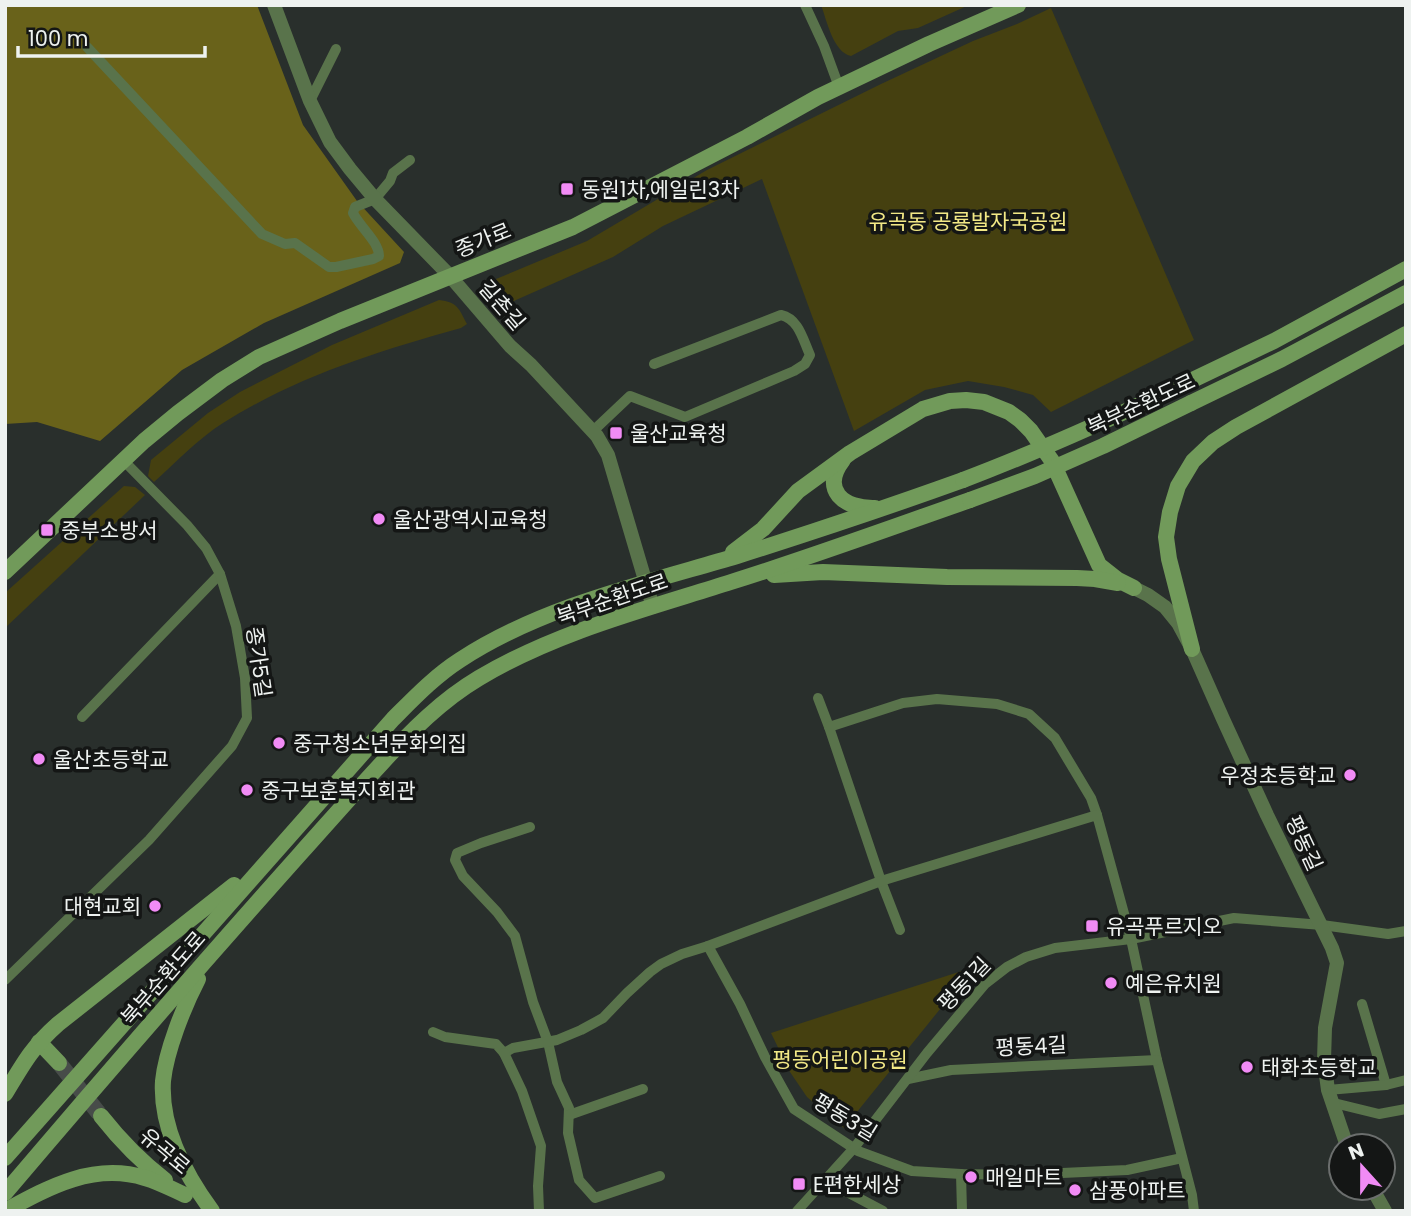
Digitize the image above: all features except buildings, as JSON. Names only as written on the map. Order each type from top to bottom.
[{"type":"main road","name":"종가로","points":[[5,572],[123,460],[178,412],[259,357],[328,326],[573,227],[839,87],[1018,5]]},
{"type":"main road","name":"북부순환도로","points":[[5,1158],[393,719],[425,687],[460,660],[501,636],[552,614],[811,533],[1039,451],[1274,341],[1406,269]]},
{"type":"main road","name":"북부순환도로","points":[[5,1193],[409,733],[475,680],[511,660],[561,638],[1035,476],[1283,359],[1406,293]]},
{"type":"main road","points":[[1192,649],[1166,537],[1178,486],[1193,461],[1213,442],[1237,427],[1406,334]]},
{"type":"main road","points":[[713,563],[751,539],[798,491],[850,453],[909,416],[936,404],[966,400],[984,402],[1009,412],[1031,431],[1052,461],[1098,565],[1134,588]]},
{"type":"main road","points":[[850,453],[836,471],[834,480],[837,494],[859,508],[885,508]]},
{"type":"main road","points":[[740,579],[822,572],[1077,578],[1113,582],[1134,588]]},
{"type":"main road","points":[[5,1094],[24,1060],[38,1042],[58,1024],[272,854]]},
{"type":"main road","points":[[208,959],[181,1018],[163,1081],[164,1107],[170,1133],[178,1154],[211,1211]]},
{"type":"main road","points":[[38,1042],[59,1063]]},
{"type":"main road","name":"유곡로","points":[[101,1116],[145,1165],[211,1211]]},
{"type":"main road","points":[[5,1211],[61,1183],[94,1173],[119,1173],[144,1178],[185,1195]]},
{"type":"street","name":"길촌길","points":[[274,5],[310,101],[330,142],[350,169],[375,199],[450,276],[510,346],[597,436],[608,455],[653,607]]},
{"type":"street","points":[[805,5],[839,87]]},
{"type":"street","points":[[87,47],[262,234],[285,244],[295,243],[329,267],[379,256],[378,246],[353,213],[355,207],[375,199],[393,173],[410,160]]},
{"type":"street","points":[[310,101],[336,49]]},
{"type":"street","points":[[593,431],[630,396],[685,417],[794,371],[805,365],[810,355],[795,322],[781,314],[654,365]]},
{"type":"street","points":[[644,401],[658,395]]},
{"type":"street","name":"종가5길","points":[[5,979],[149,839],[232,746],[247,718],[236,626],[220,573],[206,548],[187,525],[123,460]]},
{"type":"street","points":[[82,717],[220,573]]},
{"type":"street","name":"평동길","points":[[1134,588],[1164,607],[1178,624],[1192,649],[1267,815],[1332,948],[1336,964],[1325,1028],[1324,1060],[1331,1096],[1343,1132]]},
{"type":"street","points":[[818,698],[900,930]]},
{"type":"street","points":[[829,727],[903,703],[937,699],[997,704],[1029,714],[1055,738],[1091,798],[1097,815],[1131,939],[1194,1211]]},
{"type":"street","points":[[504,1053],[513,1048],[557,1040],[603,1018],[661,964],[682,954],[881,881],[1097,815]]},
{"type":"street","points":[[530,827],[457,853],[455,860],[463,876],[497,912],[515,936],[533,1002],[548,1042],[557,1082],[569,1108],[568,1133],[579,1180],[595,1198],[660,1176]]},
{"type":"street","name":"평동1길","points":[[797,1211],[854,1148],[927,1053],[985,984],[1026,957],[1055,948],[1131,939],[1234,918],[1322,925],[1388,934],[1406,930]]},
{"type":"street","name":"평동3길","points":[[708,946],[794,1109],[854,1148],[912,1171],[961,1174],[1019,1175],[1127,1170],[1182,1158]]},
{"type":"street","points":[[1362,1004],[1386,1086]]},
{"type":"street","points":[[433,1032],[445,1037],[496,1044],[504,1053],[522,1091],[541,1146],[539,1211]]},
{"type":"street","name":"평동4길","points":[[908,1079],[951,1070],[1157,1060]]},
{"type":"street","points":[[1331,1096],[1406,1080]]},
{"type":"street","points":[[569,1115],[643,1089]]},
{"type":"street","points":[[1331,1096],[1379,1115],[1406,1109]]},
{"type":"street","points":[[961,1174],[962,1211]]},
{"type":"street","points":[[821,1186],[849,1193],[883,1211]]},
{"type":"green space","points":[[821,5],[969,5],[918,28],[898,31],[851,56],[835,42]]},
{"type":"green space","name":"유곡동 공룡발자국공원","points":[[1051,8],[1194,340],[1051,412],[1033,395],[968,381],[925,390],[854,431],[762,179],[663,226],[613,257],[501,308],[491,298],[489,287],[496,279],[587,241],[707,170],[881,84]]},
{"type":"green space","points":[[439,300],[460,310],[467,324],[338,367],[279,392],[214,429],[154,482],[148,476],[151,460],[208,413],[240,392],[332,345]]},
{"type":"green space","points":[[124,486],[135,487],[145,495],[5,628],[5,593]]},
{"type":"green space","name":"평동어린이공원","points":[[974,967],[844,1128],[807,1097],[790,1072],[771,1033]]},
{"type":"shaded area","points":[[5,5],[257,5],[303,125],[357,201],[404,252],[400,263],[264,323],[182,370],[100,441],[37,422],[5,424]]},
{"type":"tunnel","points":[[59,1063],[101,1116]]},
{"type":"place","name":"동원1차,에일린3차","points":[[567,189]]},
{"type":"place","name":"울산교육청","points":[[616,433]]},
{"type":"place","name":"울산광역시교육청","points":[[379,519]]},
{"type":"place","name":"중부소방서","points":[[47,530]]},
{"type":"place","name":"중구청소년문화의집","points":[[279,743]]},
{"type":"place","name":"울산초등학교","points":[[39,759]]},
{"type":"place","name":"우정초등학교","points":[[1350,775]]},
{"type":"place","name":"중구보훈복지회관","points":[[247,790]]},
{"type":"place","name":"대현교회","points":[[155,906]]},
{"type":"place","name":"유곡푸르지오","points":[[1092,926]]},
{"type":"place","name":"예은유치원","points":[[1111,983]]},
{"type":"place","name":"태화초등학교","points":[[1247,1067]]},
{"type":"place","name":"매일마트","points":[[971,1177]]},
{"type":"place","name":"E편한세상","points":[[799,1184]]},
{"type":"place","name":"삼풍아파트","points":[[1075,1190]]}]
